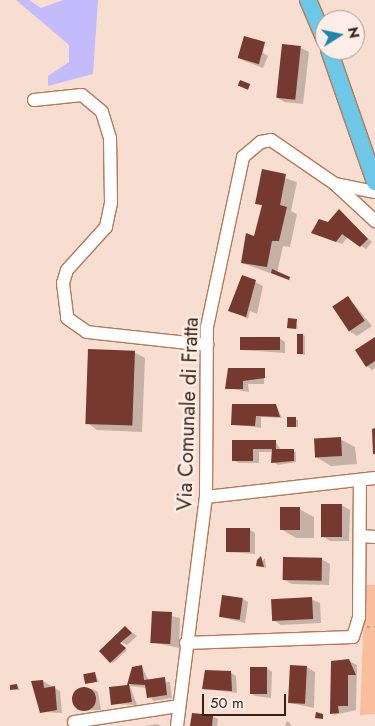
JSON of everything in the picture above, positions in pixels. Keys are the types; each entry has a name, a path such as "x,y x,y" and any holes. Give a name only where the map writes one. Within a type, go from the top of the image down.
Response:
{"main road":[{"path":"308,0 315,16"},
{"path":"332,60 375,182"}],"street":[{"path":"34,100 82,95 102,112 110,138 111,203 106,227 67,270 63,283 67,318 87,332 207,344"},
{"name":"Via Comunale di Fratta","path":"177,726 206,497 209,313 243,158 261,142 271,140 335,184 375,192"},
{"path":"335,184 375,222"},
{"path":"206,497 375,478"},
{"path":"186,643 353,637 359,617 360,480"},
{"path":"360,536 375,537"},
{"path":"74,722 179,706"}],"shaded area":[{"path":"16,0 29,0 41,8 63,0 98,0 93,74 48,86 48,76 69,62 69,45"},
{"path":"365,585 375,585 375,714 360,715"}],"building":[{"path":"244,36 265,42 259,64 238,58"},
{"path":"282,44 301,46 295,100 276,98"},
{"path":"240,80 250,84 248,90 238,86"},
{"path":"262,169 286,174 280,205 287,207 279,241 272,241 267,267 241,263 246,233 254,236 262,205 255,204"},
{"path":"339,209 368,239 360,247 342,234 336,242 311,233 319,219 328,222"},
{"path":"272,269 290,277 289,280 271,273"},
{"path":"242,275 256,280 246,317 228,311"},
{"path":"348,296 365,321 349,331 332,307"},
{"path":"288,318 297,319 296,329 287,328"},
{"path":"297,334 303,334 303,354 297,354"},
{"path":"240,337 280,337 280,350 240,350"},
{"path":"375,337 375,361 366,367 355,350"},
{"path":"88,349 135,351 132,426 85,424"},
{"path":"228,368 265,368 265,378 243,381 243,389 225,389"},
{"path":"232,404 276,404 280,417 256,416 255,426 231,425"},
{"path":"287,417 296,417 296,427 287,427"},
{"path":"375,428 375,454 373,454 372,429"},
{"path":"341,437 342,456 315,457 314,438"},
{"path":"232,440 276,440 276,449 294,449 294,461 271,463 272,449 253,449 253,461 232,461"},
{"path":"321,504 342,504 342,537 321,537"},
{"path":"280,507 300,507 300,530 280,530"},
{"path":"226,528 250,528 250,552 226,552"},
{"path":"261,556 264,567 256,566 257,560"},
{"path":"283,557 322,558 322,581 283,580"},
{"path":"222,595 243,598 240,620 219,617"},
{"path":"312,597 313,619 272,621 271,599"},
{"path":"152,611 172,612 170,644 150,643"},
{"path":"125,626 132,633 120,643 126,648 110,663 99,651"},
{"path":"349,659 356,675 348,675 348,706 338,706 339,713 330,714 331,661"},
{"path":"142,665 144,680 165,677 167,695 147,698 145,685 129,684 132,702 111,705 109,687 127,685 132,667"},
{"path":"290,665 307,666 305,704 288,703"},
{"path":"250,667 267,667 267,694 250,694"},
{"path":"205,670 231,671 232,691 202,689"},
{"path":"95,672 97,682 85,684 83,674"},
{"path":"43,680 44,688 55,686 57,710 40,713 31,681"},
{"path":"17,684 18,689 10,690 10,685"},
{"path":"84,687 92,691 96,699 92,707 84,711 76,707 72,699 76,691"},
{"path":"316,712 323,714 323,719 315,718"},
{"path":"192,713 213,715 212,726 190,726"}]}
